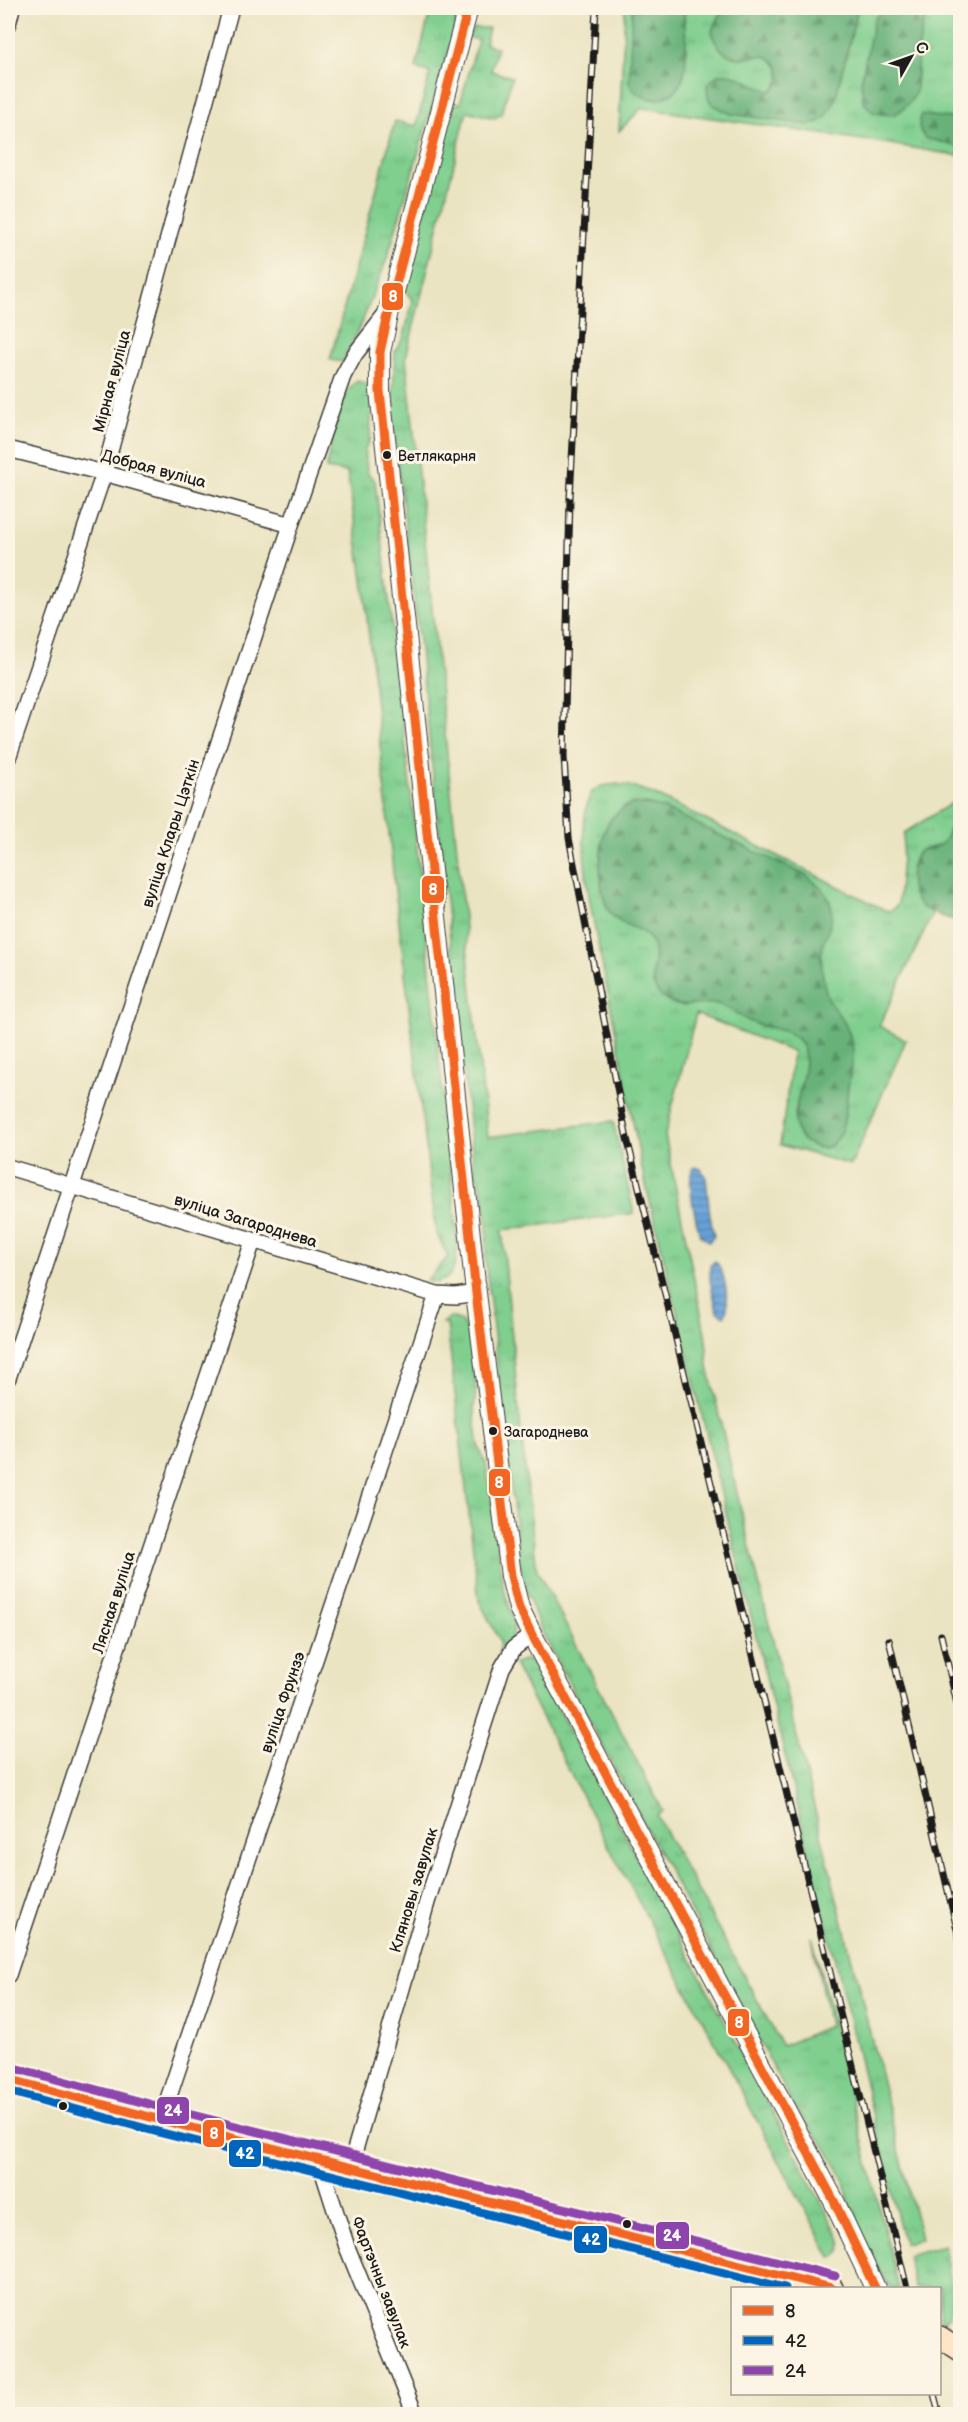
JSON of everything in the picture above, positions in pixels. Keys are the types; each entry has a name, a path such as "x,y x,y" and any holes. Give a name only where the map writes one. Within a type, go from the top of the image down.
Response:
{"main road":[{"path":"8,2079 160,2120 824,2287"},
{"path":"941,2338 960,2349"}],"street":[{"path":"8,24 12,8"},
{"name":"Мірная вуліца","path":"8,758 104,473 231,8"},
{"path":"468,8 380,352 384,436 476,1293 511,1576 519,1608 532,1635 834,2201 874,2287"},
{"name":"вуліца Клары Цэткін","path":"8,1378 291,525 343,375 355,354 389,311"},
{"name":"Добрая вуліца","path":"8,449 291,525"},
{"name":"вуліца Загароднева","path":"8,1167 437,1295 456,1296 476,1293"},
{"name":"Лясная вуліца","path":"8,1975 253,1241"},
{"name":"вуліца Фрунзэ","path":"160,2120 437,1295"},
{"name":"Кляновы завулак","path":"350,2167 428,1899 502,1668 514,1648 532,1635"},
{"name":"Фартэчны завулак","path":"319,2160 347,2247 415,2415"}],"green space":[{"path":"431,8 461,8 387,259 343,362 330,360 395,121 416,126 430,73 416,68"},
{"path":"625,8 960,8 960,156 642,108 619,131"},
{"path":"632,8 684,8 686,63 678,88 669,96 655,99 643,97 629,83"},
{"path":"724,8 858,8 835,101 826,117 810,125 731,114 713,105 708,98 707,86 721,74 738,77 771,91 779,82 780,76 774,61 769,58 761,56 738,58 727,54 718,46 712,30"},
{"path":"885,8 938,8 925,13 918,51 916,91 902,110 893,115 874,113 863,102 861,82 874,19"},
{"path":"474,28 489,28 485,44 497,48 491,71 512,77 501,115 494,118 467,111 406,357 488,1137 613,1121 634,1213 502,1230 521,1433 537,1570 663,1811 657,1816 782,2046 829,2026 812,1937 899,2287 890,2287 880,2273 855,2222 843,2178 823,2143 795,2108 540,1628 525,1587 520,1565 485,1257 486,1212 482,1190 474,1170 420,649 392,415 395,352 404,336 413,301 405,290 412,244 450,101 460,104 478,40 468,37"},
{"path":"922,115 960,119 960,147 925,138 919,127"},
{"path":"357,381 367,384 372,395 370,439 365,449 367,472 375,481 418,858 457,1234 454,1268 444,1280 436,1282 426,1281 448,1257 436,1232 394,881 363,579 347,472 326,469 340,409 351,387"},
{"path":"617,784 635,787 660,797 887,911 892,910 898,904 904,833 960,798 960,920 934,911 879,1026 906,1040 851,1165 780,1145 793,1052 696,1014 665,1135 706,1338 708,1367 744,1523 921,2239 904,2243 641,1165 588,893 585,863 586,811 592,791 602,786"},
{"path":"630,804 646,804 665,809 807,876 828,897 832,917 821,951 823,980 831,1004 849,1033 853,1057 843,1127 833,1144 816,1147 802,1140 796,1128 795,1115 804,1067 804,1053 794,1036 749,1021 717,1004 681,1005 669,1002 655,989 653,976 655,953 650,939 611,914 606,906 601,882 602,841 605,830 613,817"},
{"path":"960,807 960,922 934,913 920,905 913,893 910,879 918,852 942,843"},
{"path":"450,1317 460,1320 470,1335 476,1389 474,1409 479,1447 486,1464 503,1586 515,1625 511,1640 499,1654 500,1641 479,1601 447,1324 442,1323"},
{"path":"528,1660 536,1668 839,2236 842,2243 841,2249 835,2256 831,2257 596,1823 514,1664"},
{"path":"944,2245 952,2297 949,2317 941,2322 941,2287 915,2287 907,2255"}],"water":[{"path":"694,1167 701,1169 706,1178 714,1236 709,1241 700,1235 694,1210 691,1180"},
{"path":"715,1261 722,1272 726,1288 727,1305 724,1316 717,1311 710,1280 710,1266"}],"railway":[{"path":"596,8 570,498 564,757 569,838 626,1134 907,2287"},
{"path":"941,1635 960,1717"},
{"path":"889,1640 960,1942"},
{"path":"934,2395 939,2414"}],"transit line":[{"name":"8","path":"468,8 389,311 380,352 380,391 476,1293 511,1576 519,1608 532,1635 834,2201 875,2287"},
{"name":"24","path":"11,2067 164,2108 835,2276"},
{"name":"8","path":"8,2079 161,2120 828,2287"},
{"name":"42","path":"8,2091 158,2132 781,2287"}],"place":[{"name":"Ветлякарня","path":"387,455"},
{"name":"Загароднева","path":"493,1431"}]}
